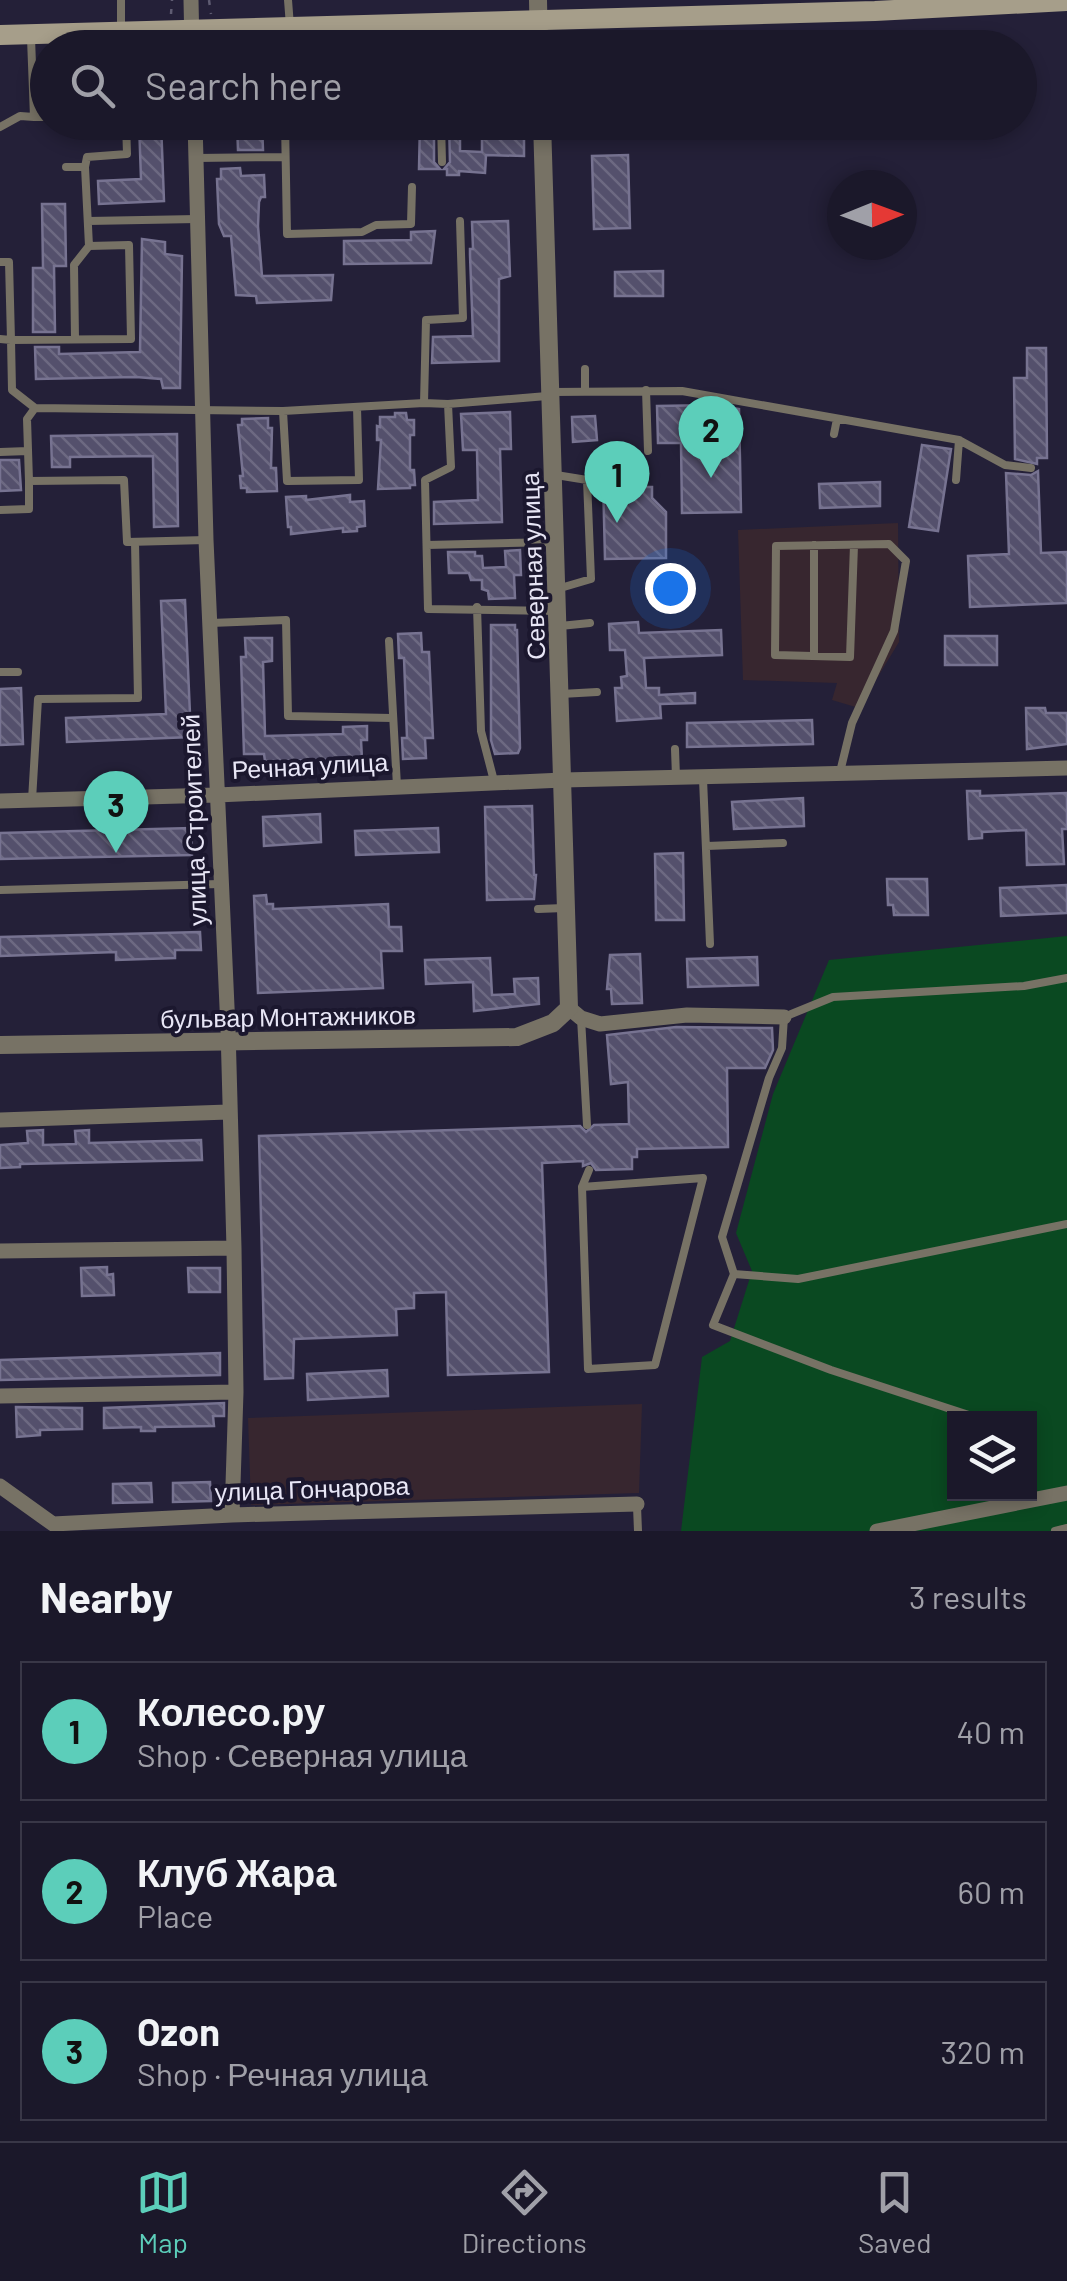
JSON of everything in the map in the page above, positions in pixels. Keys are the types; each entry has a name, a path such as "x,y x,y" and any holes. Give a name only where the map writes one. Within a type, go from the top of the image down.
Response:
{"main road":[{"path":"257,30 438,22 538,9 1067,1"},
{"path":"0,35 30,34"}],"street":[{"path":"190,0 192,30"},
{"name":"улица Строителей","path":"196,140 201,411 234,1248 236,1392 232,1515"},
{"name":"Северная улица","path":"543,140 566,908 575,1013"},
{"name":"Речная улица","path":"0,800 494,782 1067,768"},
{"path":"575,1013 600,1024 688,1016 784,1016"},
{"name":"бульвар Монтажников","path":"0,1045 517,1037 575,1013"},
{"path":"0,1120 228,1112"},
{"path":"0,1251 234,1248"},
{"path":"0,1396 236,1392"},
{"name":"улица Гончарова","path":"0,1486 51,1528 232,1515 637,1504"},
{"path":"877,1531 1067,1492"}],"lane":[{"path":"121,0 122,30"},
{"path":"288,0 290,26"},
{"path":"438,22 438,30"},
{"path":"391,23 391,30"},
{"path":"0,127 20,116 30,117"},
{"path":"75,339 74,265 89,246 87,157 127,154 127,140"},
{"path":"286,140 287,234 362,232 376,225 412,224 412,186"},
{"path":"441,140 442,162"},
{"path":"196,158 286,156"},
{"path":"66,167 85,167"},
{"path":"88,221 198,218"},
{"path":"424,403 426,320 463,318 460,221"},
{"path":"0,339 131,338 129,245 89,246"},
{"path":"0,262 9,262 12,390 35,408 283,411 448,404 585,391 682,391 959,440 1005,465 1031,468"},
{"path":"584,369 585,391"},
{"path":"646,390 648,451"},
{"path":"448,404 451,468 426,480 428,609 477,608 590,623"},
{"path":"0,510 29,510 27,419 35,408"},
{"path":"283,411 288,481 359,480 357,408"},
{"path":"834,434 837,418"},
{"path":"956,480 959,440"},
{"path":"0,452 28,451"},
{"path":"554,475 587,480 591,579 558,589"},
{"path":"29,481 124,480 127,542 206,540"},
{"path":"32,800 38,699 138,698 135,542"},
{"path":"427,546 555,542"},
{"path":"840,773 852,723 894,631 906,561 888,544 854,544 776,546 775,655 850,656 854,544"},
{"path":"814,545 814,656"},
{"path":"477,608 481,731 494,782"},
{"path":"210,623 286,620 288,716 392,718"},
{"path":"389,641 397,786"},
{"path":"0,672 18,672"},
{"path":"560,694 596,692"},
{"path":"675,749 676,777"},
{"path":"703,776 710,944"},
{"path":"707,846 782,843"},
{"path":"0,890 220,884"},
{"path":"538,909 566,908"},
{"path":"956,1411 713,1326 734,1274 722,1237 782,1048 784,1016 833,997 1024,986 1067,978"},
{"path":"575,1013 587,1126"},
{"path":"582,1187 703,1178 655,1365 588,1369 582,1187 589,1170"},
{"path":"734,1274 798,1279 1067,1224"},
{"path":"637,1504 638,1531"},
{"path":"1055,1531 1067,1528"}],"path":[{"path":"209,0 209,11"}],"shaded area":[{"path":"898,523 899,642 859,708 832,700 837,683 743,680 738,530"},
{"path":"642,1404 639,1493 251,1505 248,1418"}],"green space":[{"path":"1067,936 1067,1531 681,1531 702,1357 730,1341 752,1271 736,1233 773,1094 829,960"}],"building":[{"path":"140,140 162,140 164,201 99,204 98,181 141,179"},
{"path":"238,140 263,140 263,150 238,150"},
{"path":"420,140 434,140 434,162 440,169 419,169"},
{"path":"449,140 460,140 460,151 482,152 482,140 524,140 524,156 486,155 485,173 459,171 459,175 447,175 444,169 450,162"},
{"path":"628,155 630,228 594,229 592,156"},
{"path":"240,168 241,176 264,175 265,197 259,202 258,226 262,276 333,275 331,300 257,303 256,296 236,295 231,236 224,236 219,224 217,179 221,179 221,169"},
{"path":"42,204 65,204 66,266 54,266 55,332 33,332 33,268 43,268"},
{"path":"508,221 510,276 499,279 499,361 432,363 433,337 473,336 472,222"},
{"path":"435,231 431,263 344,264 344,241 411,240 411,232"},
{"path":"142,239 165,242 165,254 182,256 180,388 163,388 161,379 136,377 36,379 35,347 59,347 59,354 140,352"},
{"path":"663,271 663,296 615,296 615,272"},
{"path":"1027,348 1046,348 1047,458 1037,458 1037,464 1015,459 1014,378 1027,378"},
{"path":"716,405 739,409 741,512 682,513 681,443 658,443 657,406"},
{"path":"510,412 511,449 500,449 502,522 434,524 434,502 478,500 477,450 463,450 461,414"},
{"path":"395,413 406,413 407,420 414,420 410,470 414,470 415,485 378,489 381,440 377,440 377,426 380,427 380,417 395,417"},
{"path":"595,416 597,440 573,442 572,417"},
{"path":"268,418 268,428 272,428 271,468 276,468 277,491 247,492 247,488 241,488 238,425 242,425 242,419"},
{"path":"177,434 178,526 154,527 153,456 70,457 70,467 52,467 51,436"},
{"path":"922,445 951,449 938,531 909,527"},
{"path":"0,460 19,460 21,490 0,491"},
{"path":"1038,471 1041,553 1067,552 1067,603 970,607 968,556 1009,554 1006,473 1031,475"},
{"path":"603,478 635,478 636,487 652,487 652,498 666,512 666,558 605,559"},
{"path":"880,482 880,506 820,508 819,484"},
{"path":"350,495 350,502 364,501 365,526 357,527 357,531 343,532 343,528 291,534 286,497 306,496 306,500"},
{"path":"520,550 521,575 514,575 515,598 489,599 488,591 482,589 482,580 471,580 469,573 449,573 448,552 475,552 475,556 482,556 483,568 506,567 505,551"},
{"path":"185,600 191,737 67,742 66,718 166,714 161,601"},
{"path":"638,622 639,633 721,630 722,655 644,658 646,688 659,688 659,695 695,693 695,703 660,704 661,718 617,721 615,688 622,688 621,677 627,676 625,650 610,650 609,624"},
{"path":"491,625 515,625 517,630 518,753 495,754 491,740"},
{"path":"421,633 422,652 429,652 433,738 425,738 426,758 403,759 402,738 407,738 404,658 399,658 398,634"},
{"path":"945,636 997,636 997,665 945,665"},
{"path":"245,638 272,638 272,661 263,662 265,736 343,734 343,727 367,726 367,740 361,740 362,759 265,761 264,754 244,754 241,657 246,657"},
{"path":"21,688 23,744 0,745 0,689"},
{"path":"1026,708 1067,713 1067,744 1027,749"},
{"path":"812,720 813,744 687,747 687,723"},
{"path":"967,791 980,791 980,796 1067,793 1067,829 1062,829 1064,864 1027,865 1026,830 982,832 982,838 969,839"},
{"path":"803,798 804,826 734,829 732,802"},
{"path":"532,806 534,899 487,900 485,807"},
{"path":"320,814 321,842 264,846 263,817"},
{"path":"191,828 192,855 0,859 0,833"},
{"path":"438,828 439,852 356,855 355,831"},
{"path":"683,853 684,920 656,920 655,854"},
{"path":"887,879 927,879 928,915 894,915 893,905 888,905"},
{"path":"1067,885 1067,913 1001,916 1000,888"},
{"path":"266,895 267,904 273,904 273,909 388,904 389,927 401,927 402,951 381,951 383,988 258,993 254,896"},
{"path":"200,932 201,950 175,950 175,958 116,960 116,952 0,956 0,937"},
{"path":"640,954 642,1003 612,1004 611,989 607,989 610,955"},
{"path":"757,957 758,985 688,987 687,959"},
{"path":"490,958 492,995 515,994 514,979 538,978 539,1004 474,1011 473,982 426,984 425,960"},
{"path":"676,1027 772,1028 773,1050 765,1068 727,1068 728,1147 637,1149 632,1169 596,1170 591,1163 583,1166 583,1161 542,1163 549,1372 448,1375 446,1292 414,1293 414,1308 396,1309 397,1335 294,1339 293,1378 265,1379 259,1136 580,1126 586,1132 594,1125 629,1124 628,1082 611,1084 607,1035"},
{"path":"43,1130 43,1145 76,1144 75,1131 89,1130 89,1143 201,1140 202,1160 20,1164 0,1168 0,1145 28,1143 27,1131"},
{"path":"107,1267 107,1275 113,1274 114,1295 82,1296 81,1268"},
{"path":"188,1268 220,1268 220,1292 189,1292"},
{"path":"220,1353 220,1375 0,1380 0,1360"},
{"path":"387,1370 388,1396 308,1400 307,1374"},
{"path":"224,1403 224,1416 213,1416 214,1426 155,1427 155,1431 141,1431 141,1427 104,1428 104,1408"},
{"path":"16,1407 82,1408 82,1429 40,1430 40,1435 17,1437"},
{"path":"210,1482 211,1501 173,1502 173,1483"},
{"path":"151,1483 152,1502 113,1503 113,1484"}],"place":[{"name":"Клуб Жара","path":"711,478"},
{"name":"Колесо.ру","path":"617,523"},
{"name":"Ozon","path":"116,853"}]}
